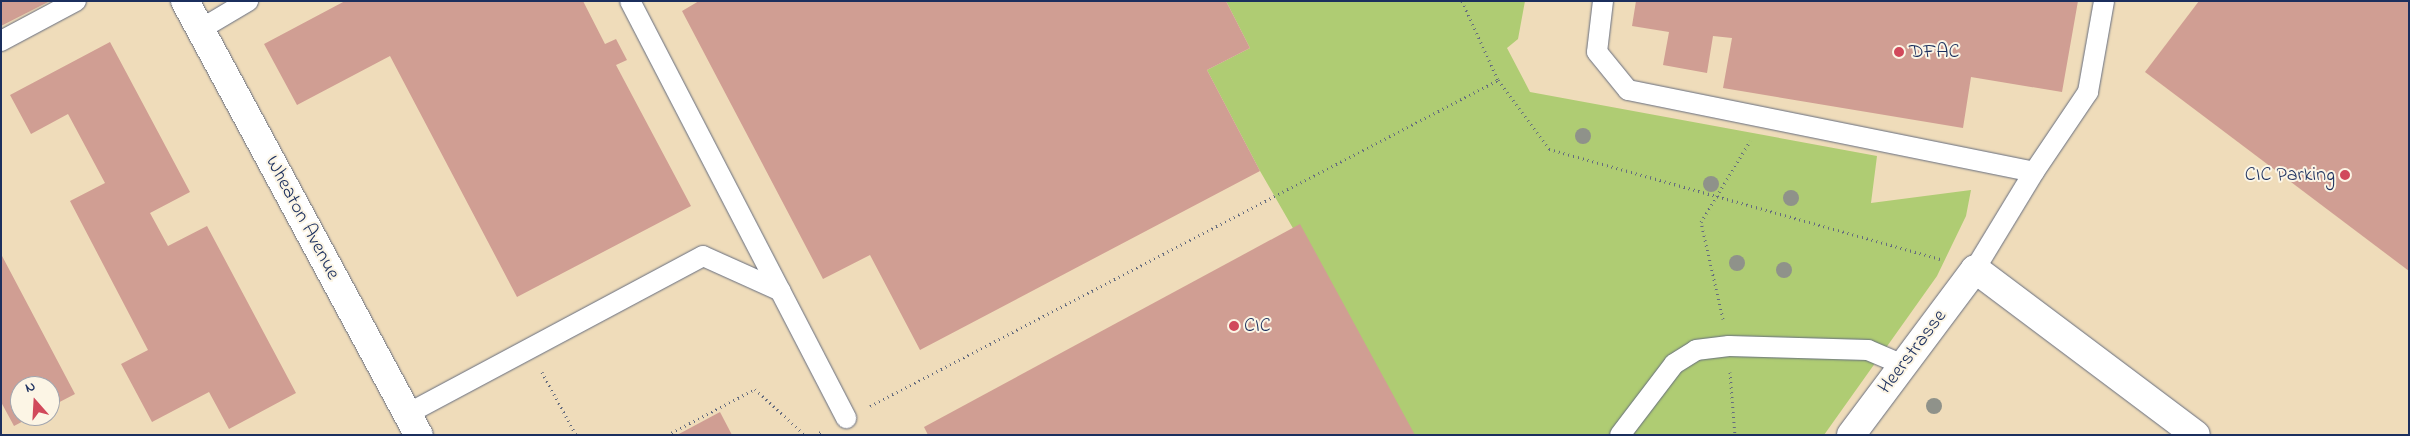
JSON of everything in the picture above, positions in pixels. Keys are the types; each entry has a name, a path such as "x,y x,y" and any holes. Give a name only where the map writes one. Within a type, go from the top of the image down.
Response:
{"street":[{"name":"Wheaton Avenue","path":"185,1 414,424"},
{"name":"Heerstrasse","path":"1851,435 1975,269"},
{"path":"1975,269 2196,435"}],"lane":[{"path":"1,41 76,1"},
{"path":"200,29 248,1"},
{"path":"630,1 846,418"},
{"path":"1603,1 1597,52 1628,90 2034,172"},
{"path":"1975,269 2034,172 2088,92 2104,1"},
{"path":"414,424 528,347 703,256 780,291"},
{"path":"1620,435 1674,364 1696,350 1728,346 1868,350 1904,365"}],"path":[{"path":"1462,1 1498,80 1549,149 1975,269"},
{"path":"846,418 1498,80"},
{"path":"1735,435 1728,346 1700,222 1752,138"},
{"path":"528,347 576,435"},
{"path":"667,435 755,389 805,435"}],"green space":[{"path":"1226,1 1525,1 1518,39 1507,48 1530,92 1877,156 1871,203 1971,190 1966,216 1937,276 1824,435 1412,435 1260,171 1207,70 1250,48"}],"building":[{"path":"1,1 50,1 1,26"},
{"path":"345,1 583,1 605,44 616,39 627,60 616,65 691,206 517,297 390,56 297,105 264,44"},
{"path":"699,1 1226,1 1250,48 1207,70 1260,171 920,350 870,255 823,279 682,11"},
{"name":"DFAC","path":"1636,1 2078,1 2062,92 1971,77 1963,128 1723,88 1732,38 1713,36 1707,73 1663,65 1669,32 1632,26"},
{"name":"CIC Parking","path":"2199,1 2409,1 2409,271 2145,72"},
{"path":"110,42 190,192 150,213 168,246 207,226 296,393 229,429 209,392 152,422 121,364 148,350 70,201 105,183 68,114 31,134 10,95"},
{"name":"CIC","path":"1300,224 1415,435 928,435 924,427"},
{"path":"1,254 75,394 60,402 60,376 10,376 10,419 1,402"},
{"path":"720,412 732,435 677,435"}],"place":[{"name":"DFAC","path":"1899,52"},
{"name":"CIC Parking","path":"2345,175"},
{"name":"CIC","path":"1234,326"}]}
